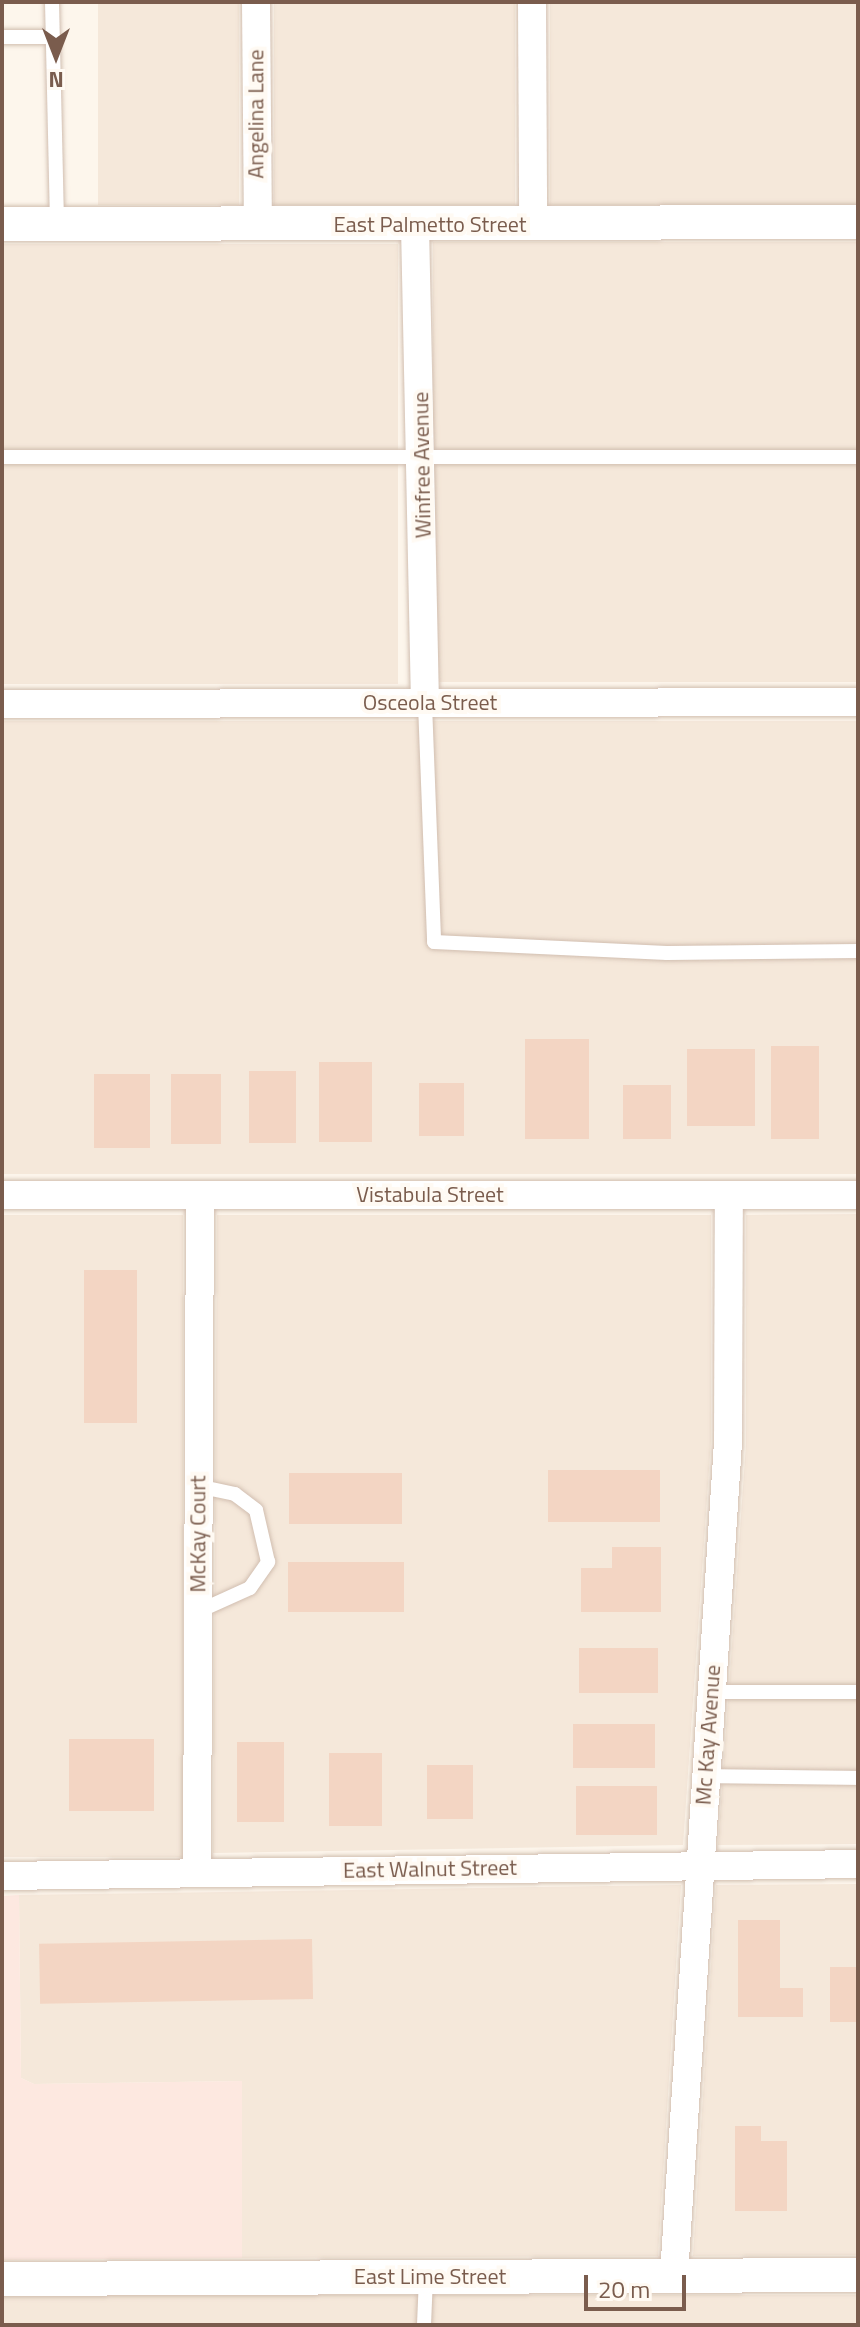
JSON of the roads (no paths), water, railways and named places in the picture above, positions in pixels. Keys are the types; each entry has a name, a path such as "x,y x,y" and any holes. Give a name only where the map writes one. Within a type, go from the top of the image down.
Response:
{"street":[{"name":"Angelina Lane","path":"256,2 258,225"},
{"path":"532,2 533,225"},
{"name":"East Palmetto Street","path":"2,224 415,226 858,222"},
{"name":"Winfree Avenue","path":"415,226 423,457 425,704"},
{"name":"Osceola Street","path":"2,704 858,702"},
{"name":"Vistabula Street","path":"2,1195 858,1195"},
{"name":"McKay Court","path":"197,1873 200,1195"},
{"name":"Mc Kay Avenue","path":"674,2275 728,1442 729,1195"},
{"name":"East Walnut Street","path":"2,1876 858,1864"},
{"name":"East Lime Street","path":"2,2279 858,2275"}],"lane":[{"path":"52,2 57,225"},
{"path":"2,37 53,37"},
{"path":"2,457 858,457"},
{"path":"425,704 434,942 667,953 858,951"},
{"path":"197,1612 235,1599 268,1562 256,1510 235,1494 198,1486"},
{"path":"711,1692 858,1692"},
{"path":"705,1776 858,1778"},
{"path":"424,2325 426,2277"}]}
